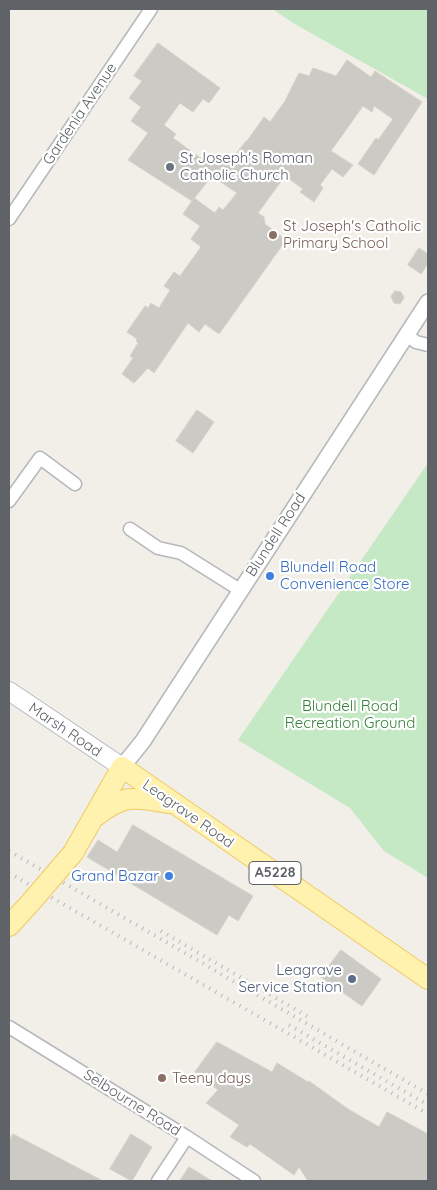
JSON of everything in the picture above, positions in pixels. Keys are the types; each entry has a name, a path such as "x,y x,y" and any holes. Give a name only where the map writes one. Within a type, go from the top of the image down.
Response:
{"main road":[{"name":"Marsh Road","path":"9,691 122,767"},
{"name":"Leagrave Road","path":"122,767 428,979"},
{"path":"9,926 73,853 122,767"},
{"path":"95,817 114,803 127,798 173,804"}],"street":[{"name":"Gardenia Avenue","path":"9,219 151,9"},
{"name":"Blundell Road","path":"122,767 143,741 428,302"},
{"path":"407,335 416,342 428,346"},
{"path":"9,501 40,458 75,484"},
{"path":"130,529 158,548 181,553 240,590"},
{"name":"Selbourne Road","path":"9,1027 187,1136 243,1178 254,1181"},
{"path":"158,1181 187,1136"}],"green space":[{"path":"275,9 428,9 428,99 293,23"},
{"name":"Blundell Road Recreation Ground","path":"428,463 428,878 384,851 350,808 238,740"}],"building":[{"path":"158,43 220,88 209,103 203,99 193,112 180,103 164,125 176,134 173,138 210,165 215,157 228,164 264,117 270,122 285,101 299,73 309,76 313,68 336,76 347,60 371,77 375,71 422,102 374,175 358,164 376,138 378,140 393,119 374,106 372,112 363,106 331,151 353,165 343,177 332,169 320,185 323,188 314,202 300,192 303,189 285,176 258,213 264,217 265,224 286,240 219,334 205,324 199,332 188,323 154,373 148,368 134,383 122,374 133,358 130,356 138,343 137,339 127,332 145,306 148,308 151,303 159,308 170,290 164,286 174,272 180,276 201,247 191,239 200,226 183,214 192,201 128,160 148,133 131,121 141,107 129,98 142,81 134,76","holes":["212,176 237,193 223,210 219,207 215,213 194,198"]},
{"path":"419,248 428,254 428,263 421,274 408,265"},
{"path":"395,291 401,292 404,298 400,304 394,303 391,297"},
{"path":"197,410 214,422 193,453 176,441"},
{"name":"Grand Bazar","path":"133,825 253,896 238,921 229,915 217,935 87,857 98,840 117,852"},
{"path":"341,950 381,979 362,1006 321,977"},
{"path":"217,1042 272,1072 277,1063 309,1081 348,1109 379,1127 387,1112 428,1134 428,1181 308,1181 299,1167 294,1175 250,1144 247,1147 230,1137 239,1125 206,1103 218,1090 195,1072"},
{"path":"13,1134 103,1181 9,1181 9,1142"},
{"path":"131,1134 152,1147 132,1181 110,1169"},
{"path":"189,1167 212,1181 180,1181"}],"railway":[{"path":"9,851 428,1094"},
{"path":"9,873 428,1114"},
{"path":"161,931 312,1019"},
{"path":"289,1025 428,1105"}],"place":[{"name":"St Joseph's Roman Catholic Church","path":"170,167"},
{"name":"St Joseph's Catholic Primary School","path":"273,235"},
{"name":"Blundell Road Convenience Store","path":"270,576"},
{"name":"Grand Bazar","path":"169,876"},
{"name":"Leagrave Service Station","path":"352,979"},
{"name":"Teeny days","path":"162,1078"}]}
